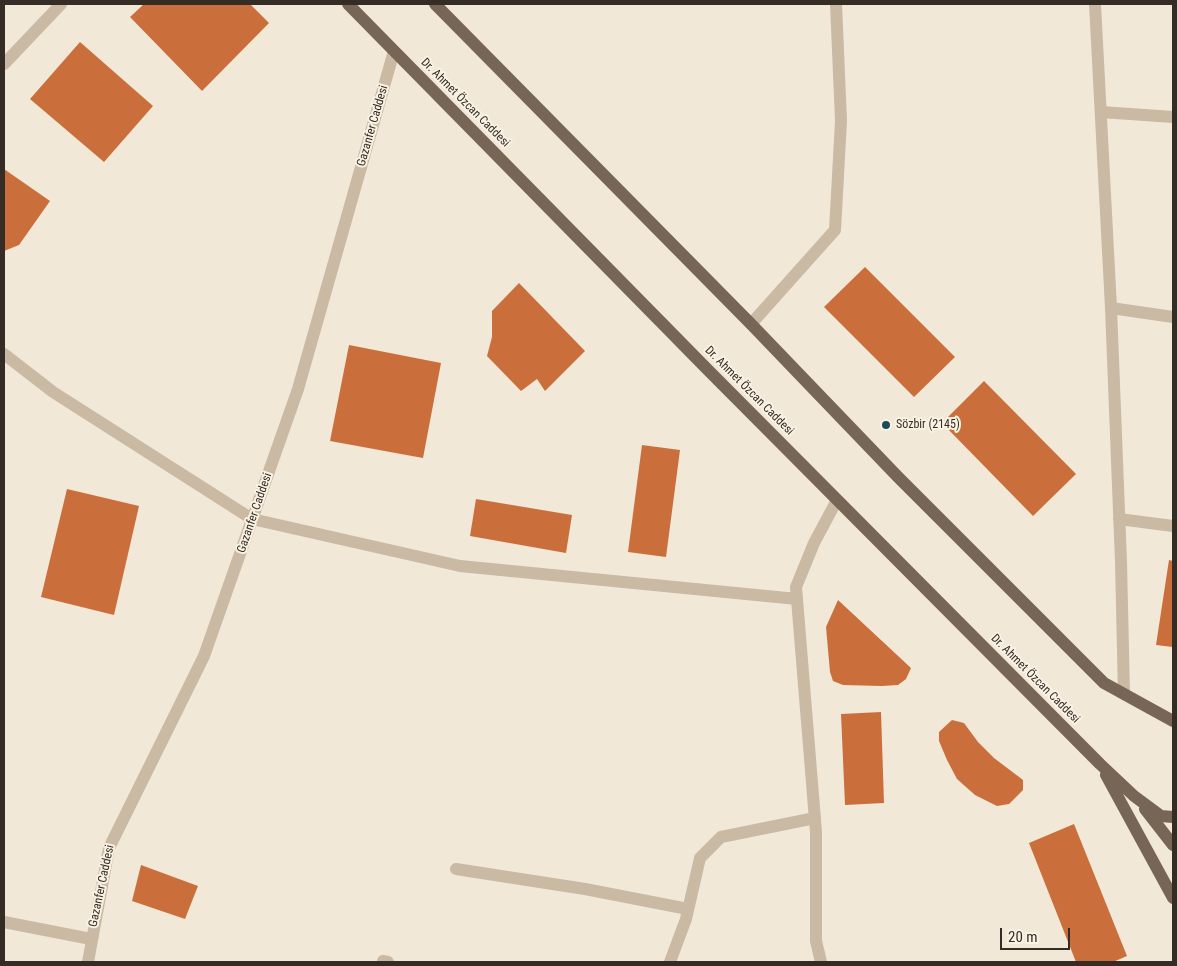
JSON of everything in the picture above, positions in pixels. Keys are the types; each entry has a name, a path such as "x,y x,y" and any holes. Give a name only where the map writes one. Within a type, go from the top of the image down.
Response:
{"main road":[{"name":"Dr. Ahmet Özcan Caddesi","path":"348,4 837,500 1134,796"},
{"path":"435,4 751,324 904,484 1104,683 1173,721"},
{"path":"1100,764 1173,898"},
{"path":"1134,796 1161,816 1173,818"},
{"path":"1134,796 1173,845"}],"street":[{"path":"4,64 61,4"},
{"path":"751,324 835,230 841,121 836,4"},
{"path":"1095,4 1111,308 1124,694"},
{"name":"Gazanfer Caddesi","path":"88,962 108,848 204,656 298,389 394,51"},
{"path":"1101,112 1173,117"},
{"path":"1111,308 1173,317"},
{"path":"4,354 53,392 252,520 460,566 797,599"},
{"path":"821,962 816,942 816,832 796,588 814,542 837,500"},
{"path":"1119,519 1173,526"},
{"path":"670,962 686,919 700,858 721,837 815,818"},
{"path":"456,869 585,889 688,909"},
{"path":"4,922 91,940"}],"building":[{"path":"144,4 250,4 269,23 202,91 130,17"},
{"path":"80,42 153,106 104,162 30,99"},
{"path":"4,169 50,201 19,245 4,251"},
{"path":"865,267 955,357 914,397 824,307"},
{"path":"519,283 585,351 545,391 537,379 521,391 487,356 492,337 492,311"},
{"path":"349,345 441,363 423,458 330,441"},
{"path":"984,381 1076,474 1033,516 942,423"},
{"path":"642,445 680,450 666,557 628,552"},
{"path":"67,489 139,506 114,615 41,597"},
{"path":"476,499 572,515 566,553 470,536"},
{"path":"1169,560 1173,561 1173,647 1156,645"},
{"path":"838,600 911,668 906,679 898,685 882,686 843,685 833,681 830,672 826,627"},
{"path":"881,712 884,803 845,805 841,714"},
{"path":"952,720 964,723 978,742 994,758 1023,780 1023,790 1009,804 997,806 975,795 957,779 939,741 939,732"},
{"path":"1074,824 1127,956 1113,962 1076,962 1029,843"},
{"path":"141,865 198,886 185,919 132,901"}],"place":[{"name":"Sözbir (2145)","path":"886,425"}]}
